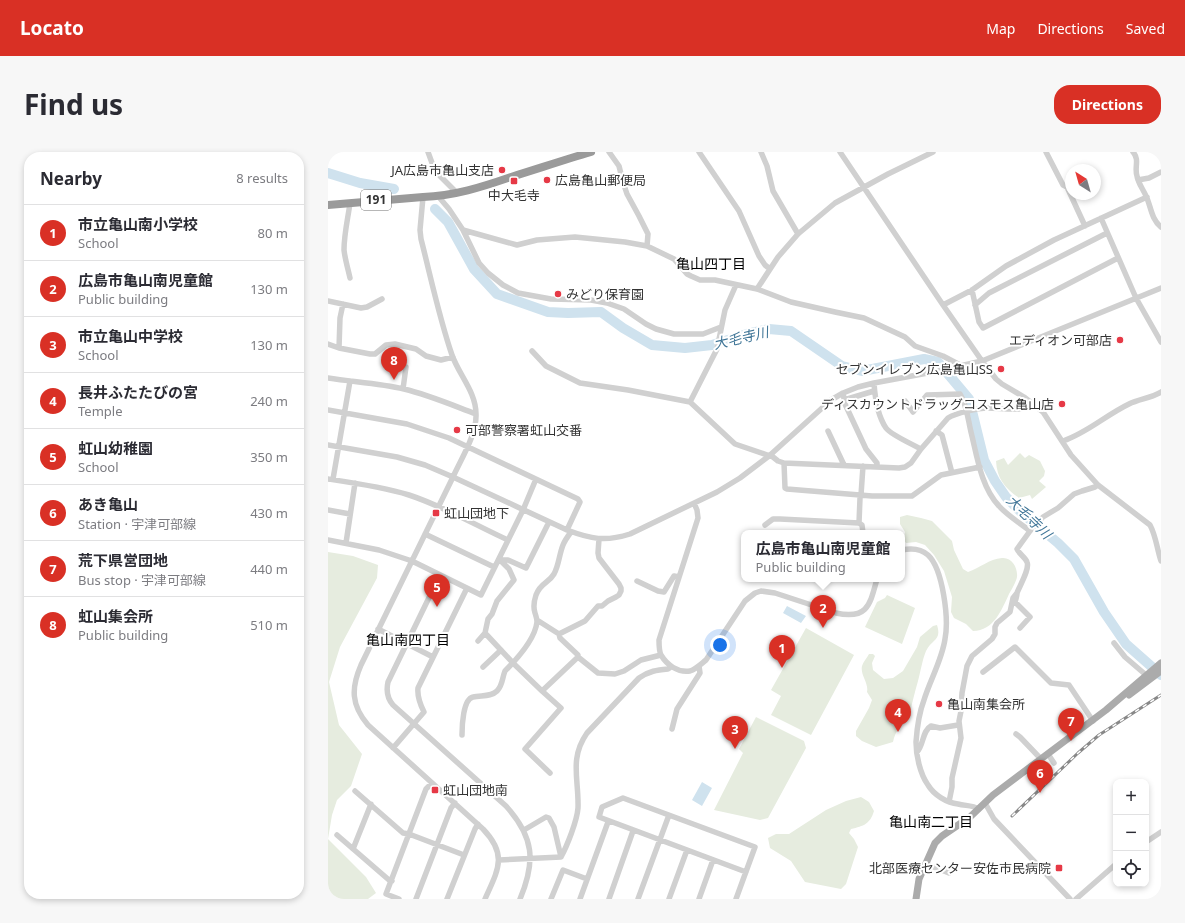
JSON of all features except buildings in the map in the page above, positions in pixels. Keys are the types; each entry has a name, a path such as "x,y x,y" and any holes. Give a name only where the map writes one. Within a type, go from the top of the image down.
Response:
{"highway":[{"name":"191","path":"328,204 438,196 457,193 591,152"}],"main road":[{"path":"916,899 919,879 935,843 942,836 970,817 992,795 1106,710 1120,702 1160,666"}],"street":[{"path":"428,152 435,171 457,193"},
{"path":"609,152 619,166 627,194 648,234 647,246"},
{"path":"699,152 739,211 759,256 765,265 770,269"},
{"path":"761,152 767,166 773,191 798,234"},
{"path":"840,152 982,361 996,379 1043,412 1071,455 1098,485 1150,525 1154,532 1157,550 1161,561"},
{"path":"757,289 778,257 798,234 835,203 888,174 934,152"},
{"path":"1046,152 1063,185 1067,187 1085,226"},
{"path":"1133,152 1136,157 1136,172 1138,180 1147,197 1157,224 1161,227"},
{"path":"1138,180 1149,178 1161,172"},
{"path":"423,196 420,230 421,239 446,338 453,357 474,401 476,414 475,425 453,477 356,676 354,697 359,712 368,725 478,824 494,842 499,860 498,872 485,899"},
{"path":"438,196 463,230 479,263 488,273 503,285 518,293 551,299 592,300 607,303 624,309 656,329 674,334 703,334 721,329"},
{"path":"943,304 972,290 1006,266 1054,240 1147,197"},
{"path":"350,203 345,233 344,251 350,278"},
{"path":"1101,218 1136,298 1161,342"},
{"path":"463,230 517,245 537,240 576,237 625,242 647,246 674,259 687,274 700,280 715,280 757,289 791,302 864,318 905,337 915,346 944,356 960,366"},
{"path":"975,305 989,293 1107,233"},
{"path":"972,290 979,322 983,328 1118,258"},
{"path":"690,402 717,349 725,310 736,285"},
{"path":"328,445 397,457 425,465 569,531 589,538 608,539 630,534 717,492 769,456 831,400 844,393 858,387 874,383 982,361 1161,288"},
{"path":"328,301 361,308 367,307 382,299"},
{"path":"339,348 340,318 343,304"},
{"path":"328,344 339,348 375,354 386,345 395,344 416,349 426,356 441,360 453,357"},
{"path":"532,351 546,366 580,383 628,390 690,402 735,444 773,457 784,463 898,468 911,463 920,449 953,414 983,408 1030,408 1035,405"},
{"path":"403,389 406,367"},
{"path":"328,378 382,384 403,389 429,396 476,414"},
{"path":"350,381 338,447 330,479 397,492 438,506 508,540"},
{"path":"874,383 876,403 887,429 920,449"},
{"path":"844,400 874,391"},
{"path":"1062,441 1094,426 1129,404 1161,392"},
{"path":"844,393 845,404 866,449 877,463 877,467"},
{"path":"905,401 913,412 927,395 960,394 968,411 980,467 990,493 999,506 1012,518 1031,530"},
{"path":"328,410 407,424 449,438 536,479 580,502 567,539 563,544 558,566 551,578 541,585 536,596 534,603 534,612 537,620 536,627 527,646 505,671 502,684 497,692 484,697 470,698 466,702 462,734"},
{"path":"828,431 844,465"},
{"path":"936,431 942,435 952,473"},
{"path":"784,463 785,488 787,489 872,496 912,496 941,475 980,467"},
{"path":"863,466 859,523 862,525 863,530"},
{"path":"328,540 379,550 412,561 481,595 494,567 500,559 536,479"},
{"path":"346,543 355,483"},
{"path":"1020,628 1030,617 1015,602 1028,564 1017,549 1043,517 1058,508 1074,494 1095,488 1098,485"},
{"path":"694,503 698,518 659,640 661,655 671,667 676,670 691,671 706,660 745,601 755,593 761,591 775,593 836,613 853,615 860,613 868,606 877,582"},
{"path":"328,510 350,514"},
{"path":"765,525 773,519 859,523"},
{"path":"500,559 508,560 526,568 549,522"},
{"path":"425,534 494,567"},
{"path":"559,634 585,621 598,606 602,606 608,601 616,598 621,591 619,584 599,558 599,539"},
{"path":"905,550 915,549 927,555 932,560 945,597 946,639 921,710 916,740 920,765 927,785 933,792 949,802 974,806 979,809"},
{"path":"478,641 485,633 488,619 492,614 497,601 514,580 509,569 500,559"},
{"path":"440,575 386,689 389,701 506,806 516,817 524,830 530,850 530,869 527,883 520,899"},
{"path":"637,581 658,591 664,592 674,576 679,576"},
{"path":"393,748 424,712 420,704 418,688 467,588"},
{"path":"949,802 960,738 958,725 961,711 963,685 969,660 992,639 997,623 1010,612 1013,598 1018,592"},
{"path":"537,620 559,634 560,638 578,655 578,657 598,673 615,674 624,671 641,660 661,655"},
{"path":"378,629 433,657"},
{"path":"485,633 513,663 561,708 525,749 550,773"},
{"path":"1114,643 1125,657 1149,675"},
{"path":"983,672 1015,647 1051,683 1069,686 1092,721"},
{"path":"483,667 501,650"},
{"path":"542,691 578,657"},
{"path":"672,729 677,709 700,673 699,666"},
{"path":"561,857 565,850 578,808 576,762 577,752 581,742 587,733 639,678 654,670 668,669 671,667"},
{"path":"917,752 921,748 925,731 931,726 940,728 958,725"},
{"path":"1016,734 1041,759"},
{"path":"1048,754 1054,763"},
{"path":"399,899 386,894 426,789 432,783"},
{"path":"355,790 403,832 464,855"},
{"path":"736,899 746,872 755,847 623,798 602,807 598,817 608,822 746,872"},
{"path":"416,899 451,808 455,803"},
{"path":"985,803 997,822 1070,899"},
{"path":"352,849 371,804"},
{"path":"638,899 669,815"},
{"path":"524,830 546,817 549,818 554,828 561,857"},
{"path":"580,899 608,822"},
{"path":"447,899 478,824"},
{"path":"609,899 633,830"},
{"path":"1149,840 1161,832"},
{"path":"337,835 392,881"},
{"path":"669,899 687,850"},
{"path":"499,860 561,857"},
{"path":"698,899 712,860"},
{"path":"926,864 949,873"},
{"path":"1076,899 1113,867"},
{"path":"551,899 563,870 587,879"}],"shaded area":[{"path":"1020,453 1025,458 1029,455 1040,461 1045,471 1044,476 1039,481 1046,487 1032,499 1030,495 1019,498 1006,487 998,473 996,461 1004,458 1008,465"},
{"path":"907,515 932,521 952,541 954,550 963,569 968,572 989,562 1002,558 1009,559 1014,564 1017,574 1015,583 1000,612 992,623 980,630 973,631 966,624 954,618 951,612 952,597 944,571 934,555 925,545 916,542 906,543 905,530 900,524 900,517"},
{"path":"328,552 353,556 378,565 377,578 340,647 329,682 339,725 362,754 351,786 337,800 332,815 328,839"},
{"path":"887,595 915,608 902,644 865,627 877,602 885,598"},
{"path":"937,625 938,634 936,640 928,647 926,651 910,714 900,726 893,742 876,747 862,741 856,736 856,731 872,700 867,692 867,685 862,673 862,666 869,654 873,654 875,656 872,663 873,670 884,679 893,678 903,671 917,647 920,637 933,626"},
{"path":"806,628 854,655 811,735 771,715 781,696 771,690"},
{"path":"756,717 804,741 806,748 768,818 760,820 714,810 743,753 739,749"},
{"path":"861,797 869,802 874,811 871,819 866,824 851,829 849,833 858,847 846,884 841,889 805,882 791,861 770,848 768,838 776,834 789,834 826,810 846,801"},
{"path":"328,839 366,877 376,893 368,899 328,899"}],"water":[{"path":"787,606 806,616 801,623 783,613"},
{"path":"702,782 712,788 702,806 692,800"}],"waterway":[{"name":"大毛寺川","path":"328,173 360,183 394,189"},
{"name":"大毛寺川","path":"435,209 448,222 474,269 497,294 548,312 601,312 623,328 652,345 685,348 712,345 769,329 791,331 842,366 862,371 924,359 938,362 969,399 984,460 995,481 1006,497 1074,559 1104,612 1126,644 1161,675"}],"railway":[{"path":"1012,816 1099,735 1161,695"}],"place":[{"name":"JA広島市亀山支店","path":"502,170"},
{"name":"広島亀山郵便局","path":"547,180"},
{"name":"中大毛寺","path":"514,181"},
{"name":"みどり保育園","path":"558,294"},
{"name":"エディオン可部店","path":"1120,340"},
{"name":"セブンイレブン広島亀山SS","path":"1001,369"},
{"name":"虹山集会所","path":"394,380"},
{"name":"ディスカウントドラッグコスモス亀山店","path":"1062,404"},
{"name":"可部警察署虹山交番","path":"457,430"},
{"name":"虹山団地下","path":"436,513"},
{"name":"虹山幼稚園","path":"437,607"},
{"name":"広島市亀山南児童館","path":"823,628"},
{"name":"市立亀山南小学校","path":"782,668"},
{"name":"亀山南集会所","path":"939,704"},
{"name":"長井ふたたびの宮","path":"898,732"},
{"name":"荒下県営団地","path":"1071,741"},
{"name":"市立亀山中学校","path":"735,749"},
{"name":"虹山団地南","path":"435,790"},
{"name":"あき亀山","path":"1040,793"},
{"name":"北部医療センター安佐市民病院","path":"1059,868"}],"district":[{"name":"亀山四丁目","path":"711,264"},
{"name":"亀山南四丁目","path":"408,640"},
{"name":"亀山南二丁目","path":"931,822"}]}
